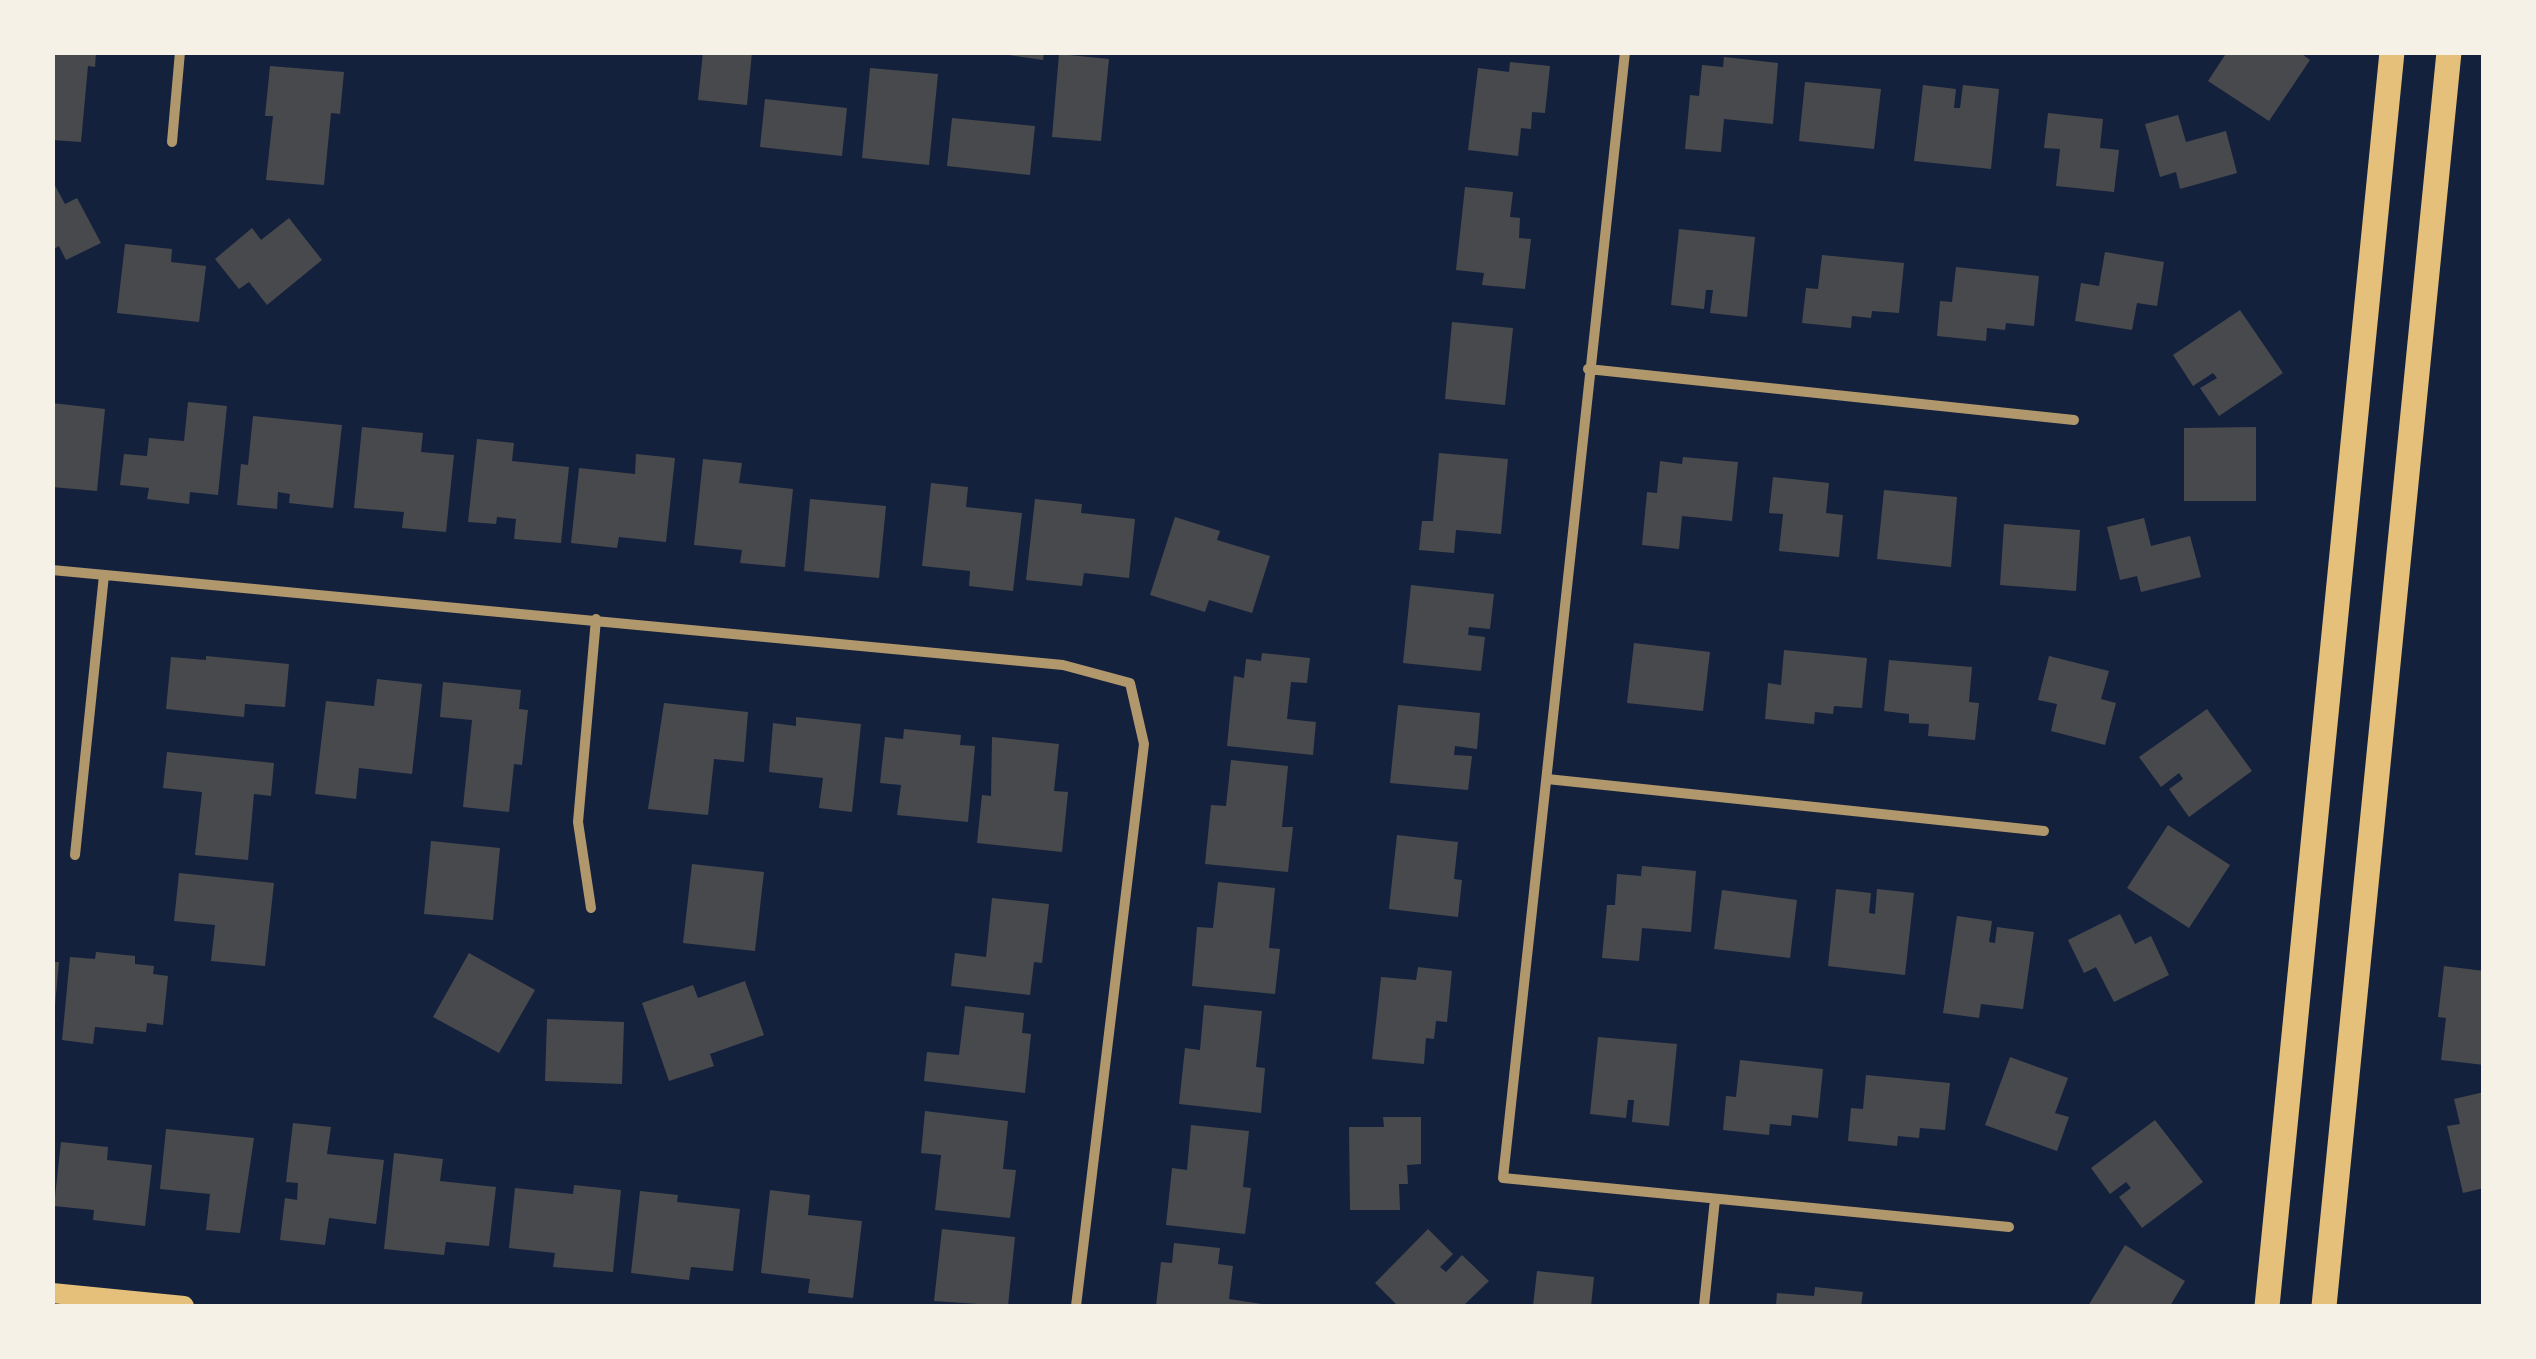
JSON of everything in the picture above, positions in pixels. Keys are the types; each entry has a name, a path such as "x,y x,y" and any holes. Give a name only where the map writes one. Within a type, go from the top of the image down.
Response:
{"main road":[{"path":"2267,1306 2392,52"},
{"path":"2324,1306 2449,52"},
{"path":"52,1293 184,1306"}],"street":[{"path":"172,142 180,52"},
{"path":"1626,52 1588,369 1503,1178 2009,1227"},
{"path":"1588,369 2074,420"},
{"path":"52,570 1063,664 1130,684 1144,744 1076,1306"},
{"path":"76,855 104,575"},
{"path":"591,908 578,822 596,619"},
{"path":"1547,780 2044,831"},
{"path":"1704,1306 1714,1200"}],"building":[{"path":"52,52 96,52 95,67 88,66 81,142 52,140"},
{"path":"703,52 752,52 747,105 698,100"},
{"path":"988,52 1044,52 1043,60"},
{"path":"2227,52 2299,52 2310,60 2269,121 2208,81"},
{"path":"1059,54 1109,59 1101,141 1052,137"},
{"path":"1724,57 1778,63 1773,124 1724,119 1721,152 1685,149 1690,95 1699,96 1702,65 1723,67"},
{"path":"1510,62 1550,66 1545,113 1532,112 1531,129 1521,128 1518,156 1468,150 1478,68 1509,72"},
{"path":"270,66 344,72 340,114 331,113 324,185 266,180 273,116 265,116"},
{"path":"870,68 938,74 929,165 862,158"},
{"path":"1805,82 1881,89 1874,149 1799,141"},
{"path":"1923,85 1956,89 1954,108 1960,108 1963,85 1999,89 1991,169 1914,161"},
{"path":"765,99 847,108 842,156 760,147"},
{"path":"2048,113 2103,119 2100,148 2119,150 2114,192 2056,186 2060,149 2044,148"},
{"path":"2178,115 2186,142 2226,131 2237,173 2180,189 2176,172 2160,177 2145,124"},
{"path":"952,118 1035,126 1030,175 947,166"},
{"path":"52,180 65,204 77,198 101,243 66,260 59,246 52,250"},
{"path":"1465,187 1513,192 1510,217 1520,218 1519,238 1531,239 1525,289 1482,285 1484,273 1456,270"},
{"path":"289,218 322,260 267,305 249,282 239,289 215,259 252,228 261,240"},
{"path":"1679,229 1755,237 1747,317 1710,313 1713,290 1706,290 1704,309 1671,305"},
{"path":"125,244 172,249 171,262 206,266 199,322 117,313"},
{"path":"2105,252 2164,262 2157,306 2137,303 2132,330 2075,321 2081,283 2099,286"},
{"path":"1822,255 1904,263 1899,313 1872,311 1871,318 1852,316 1851,328 1802,323 1806,288 1818,289"},
{"path":"1956,267 2039,276 2034,326 2006,323 2005,330 1987,328 1986,341 1937,336 1940,301 1952,302"},
{"path":"2240,310 2283,373 2219,416 2200,388 2217,378 2213,373 2193,386 2173,355"},
{"path":"1452,322 1513,328 1505,405 1445,399"},
{"path":"188,402 227,406 218,495 190,492 189,504 147,499 149,488 120,485 124,454 147,456 149,438 184,441"},
{"path":"52,403 105,409 97,491 52,487"},
{"path":"253,416 342,425 333,508 289,503 290,494 278,492 277,509 237,505 241,464 248,465"},
{"path":"362,427 423,433 421,452 454,455 446,532 402,528 404,512 354,508"},
{"path":"2256,427 2256,501 2184,501 2184,428"},
{"path":"477,439 514,443 512,461 569,467 561,543 514,539 516,519 497,517 496,524 468,522"},
{"path":"1439,453 1508,459 1501,534 1456,530 1454,553 1419,550 1422,521 1433,521"},
{"path":"636,454 675,458 666,542 619,537 617,548 571,543 579,468 635,474"},
{"path":"1683,457 1738,462 1732,521 1682,516 1679,549 1642,545 1647,492 1657,493 1660,461 1682,464"},
{"path":"703,459 742,463 739,483 793,489 785,567 740,563 742,550 694,545"},
{"path":"1773,477 1829,483 1826,513 1843,515 1839,557 1779,551 1783,514 1769,513"},
{"path":"931,483 968,487 966,507 1022,513 1013,591 969,586 970,571 922,566"},
{"path":"1884,490 1957,497 1951,567 1877,559"},
{"path":"810,499 886,506 879,578 804,571"},
{"path":"1035,499 1082,504 1081,513 1135,519 1129,578 1084,573 1082,586 1026,580"},
{"path":"1175,517 1220,531 1217,540 1270,556 1252,613 1209,600 1205,612 1150,595"},
{"path":"2144,518 2151,546 2190,536 2201,577 2141,592 2137,576 2120,580 2107,527"},
{"path":"2004,524 2080,530 2076,591 2000,585"},
{"path":"1411,585 1494,594 1490,629 1469,627 1468,635 1485,637 1481,671 1403,663"},
{"path":"1634,643 1710,652 1703,711 1627,703"},
{"path":"1784,650 1867,658 1862,708 1834,706 1833,714 1815,712 1814,724 1765,719 1768,683 1781,685"},
{"path":"1262,653 1310,658 1307,683 1291,682 1287,719 1316,722 1313,755 1227,746 1234,676 1244,678 1246,659 1261,661"},
{"path":"206,656 289,664 285,707 245,704 244,717 166,709 171,657 206,660"},
{"path":"2049,656 2109,671 2101,699 2116,703 2105,745 2051,731 2057,704 2038,700"},
{"path":"1889,660 1972,667 1969,702 1979,703 1975,740 1928,736 1929,724 1909,723 1909,714 1884,711"},
{"path":"377,679 422,684 412,774 359,768 356,799 315,794 326,701 374,706"},
{"path":"443,682 521,690 519,709 528,710 522,765 514,764 509,812 463,807 472,720 440,717"},
{"path":"664,703 748,712 744,762 714,759 708,815 648,809"},
{"path":"1398,705 1480,713 1477,749 1455,746 1454,755 1472,756 1468,790 1390,783"},
{"path":"2207,709 2252,771 2189,817 2169,789 2183,779 2179,773 2161,787 2139,757"},
{"path":"796,717 861,724 852,812 819,808 823,778 769,772 773,723 796,726"},
{"path":"904,729 961,735 960,745 975,746 968,822 897,815 901,785 880,783 885,737 903,739"},
{"path":"992,737 1059,744 1054,791 1068,792 1062,852 977,843 982,795 991,796"},
{"path":"167,752 274,763 271,796 254,794 248,860 195,855 202,792 163,788"},
{"path":"1231,760 1288,766 1282,827 1293,827 1288,872 1205,864 1211,805 1226,806"},
{"path":"2168,825 2230,865 2189,928 2127,888"},
{"path":"1397,835 1458,842 1454,879 1462,880 1458,917 1389,909"},
{"path":"431,841 500,848 493,920 424,914"},
{"path":"692,864 764,872 755,951 683,943"},
{"path":"1642,866 1696,871 1691,932 1642,928 1639,961 1602,958 1607,905 1615,905 1617,874 1641,876"},
{"path":"179,873 274,883 265,966 211,961 215,925 174,921"},
{"path":"1218,882 1275,888 1269,948 1280,949 1275,994 1192,986 1197,927 1213,928"},
{"path":"1836,889 1871,893 1869,913 1875,914 1877,889 1914,893 1905,975 1828,966"},
{"path":"1722,890 1797,900 1790,958 1714,949"},
{"path":"992,898 1049,904 1042,963 1034,962 1030,995 951,986 955,953 986,957"},
{"path":"2120,914 2135,944 2151,936 2169,975 2114,1002 2096,967 2084,973 2068,940"},
{"path":"1957,916 1992,921 1989,942 1995,943 1997,927 2034,932 2023,1009 1981,1004 1979,1018 1943,1013"},
{"path":"96,952 135,956 135,964 154,966 153,974 168,976 163,1025 147,1023 146,1032 95,1027 93,1044 62,1040 70,957 95,959"},
{"path":"469,953 535,990 499,1053 433,1017"},
{"path":"52,962 59,962 55,1005 52,1005"},
{"path":"2444,966 2484,971 2484,1065 2441,1060 2446,1018 2438,1017"},
{"path":"1418,967 1452,971 1447,1022 1436,1021 1434,1039 1426,1038 1424,1064 1372,1059 1381,977 1416,980"},
{"path":"745,981 764,1035 710,1054 714,1066 669,1081 642,1003 693,985 698,998"},
{"path":"1204,1005 1262,1011 1256,1067 1265,1068 1261,1113 1179,1104 1185,1048 1200,1050"},
{"path":"965,1006 1024,1013 1022,1033 1031,1034 1025,1093 924,1081 927,1052 959,1055"},
{"path":"547,1019 624,1022 622,1084 545,1081"},
{"path":"1598,1037 1677,1044 1669,1126 1632,1122 1634,1100 1628,1100 1626,1118 1590,1114"},
{"path":"2010,1057 2068,1078 2055,1113 2069,1117 2057,1151 1985,1125"},
{"path":"1740,1060 1823,1069 1818,1118 1792,1115 1791,1126 1770,1124 1769,1135 1723,1130 1726,1096 1736,1097"},
{"path":"1866,1075 1950,1083 1945,1130 1920,1128 1919,1138 1898,1136 1897,1146 1848,1141 1851,1108 1863,1109"},
{"path":"2484,1092 2484,1188 2463,1193 2447,1126 2460,1124 2454,1099"},
{"path":"925,1111 1008,1121 1003,1169 1016,1170 1010,1218 935,1210 941,1155 921,1153"},
{"path":"1383,1117 1421,1117 1421,1164 1407,1165 1408,1184 1399,1184 1400,1210 1350,1210 1349,1127 1384,1127"},
{"path":"2155,1120 2203,1182 2142,1228 2119,1197 2131,1188 2126,1182 2110,1194 2091,1168"},
{"path":"293,1123 331,1127 327,1154 384,1160 376,1224 329,1218 325,1245 280,1240 285,1198 297,1200 298,1183 286,1182"},
{"path":"1191,1125 1249,1131 1243,1187 1251,1188 1245,1234 1166,1225 1172,1168 1187,1170"},
{"path":"166,1129 254,1138 240,1233 206,1230 210,1194 160,1189"},
{"path":"61,1142 108,1147 107,1160 152,1165 145,1226 93,1220 94,1210 54,1206"},
{"path":"394,1153 443,1159 440,1181 496,1187 489,1246 446,1242 444,1255 384,1249"},
{"path":"574,1185 621,1190 613,1272 553,1267 555,1253 509,1248 515,1188 573,1194"},
{"path":"770,1190 810,1195 808,1215 862,1221 853,1298 808,1293 810,1279 761,1273"},
{"path":"640,1191 678,1195 677,1202 740,1209 733,1271 691,1267 689,1280 631,1273"},
{"path":"942,1229 1015,1237 1008,1306 934,1301"},
{"path":"1428,1229 1453,1254 1440,1267 1446,1272 1462,1255 1489,1281 1463,1306 1398,1306 1375,1283"},
{"path":"1174,1243 1220,1248 1218,1264 1233,1266 1229,1299 1275,1306 1156,1306 1161,1262 1172,1263"},
{"path":"2125,1245 2185,1281 2170,1306 2088,1306"},
{"path":"1537,1271 1594,1277 1591,1306 1533,1306"},
{"path":"1815,1287 1863,1292 1861,1306 1776,1306 1777,1293 1814,1296"}]}
